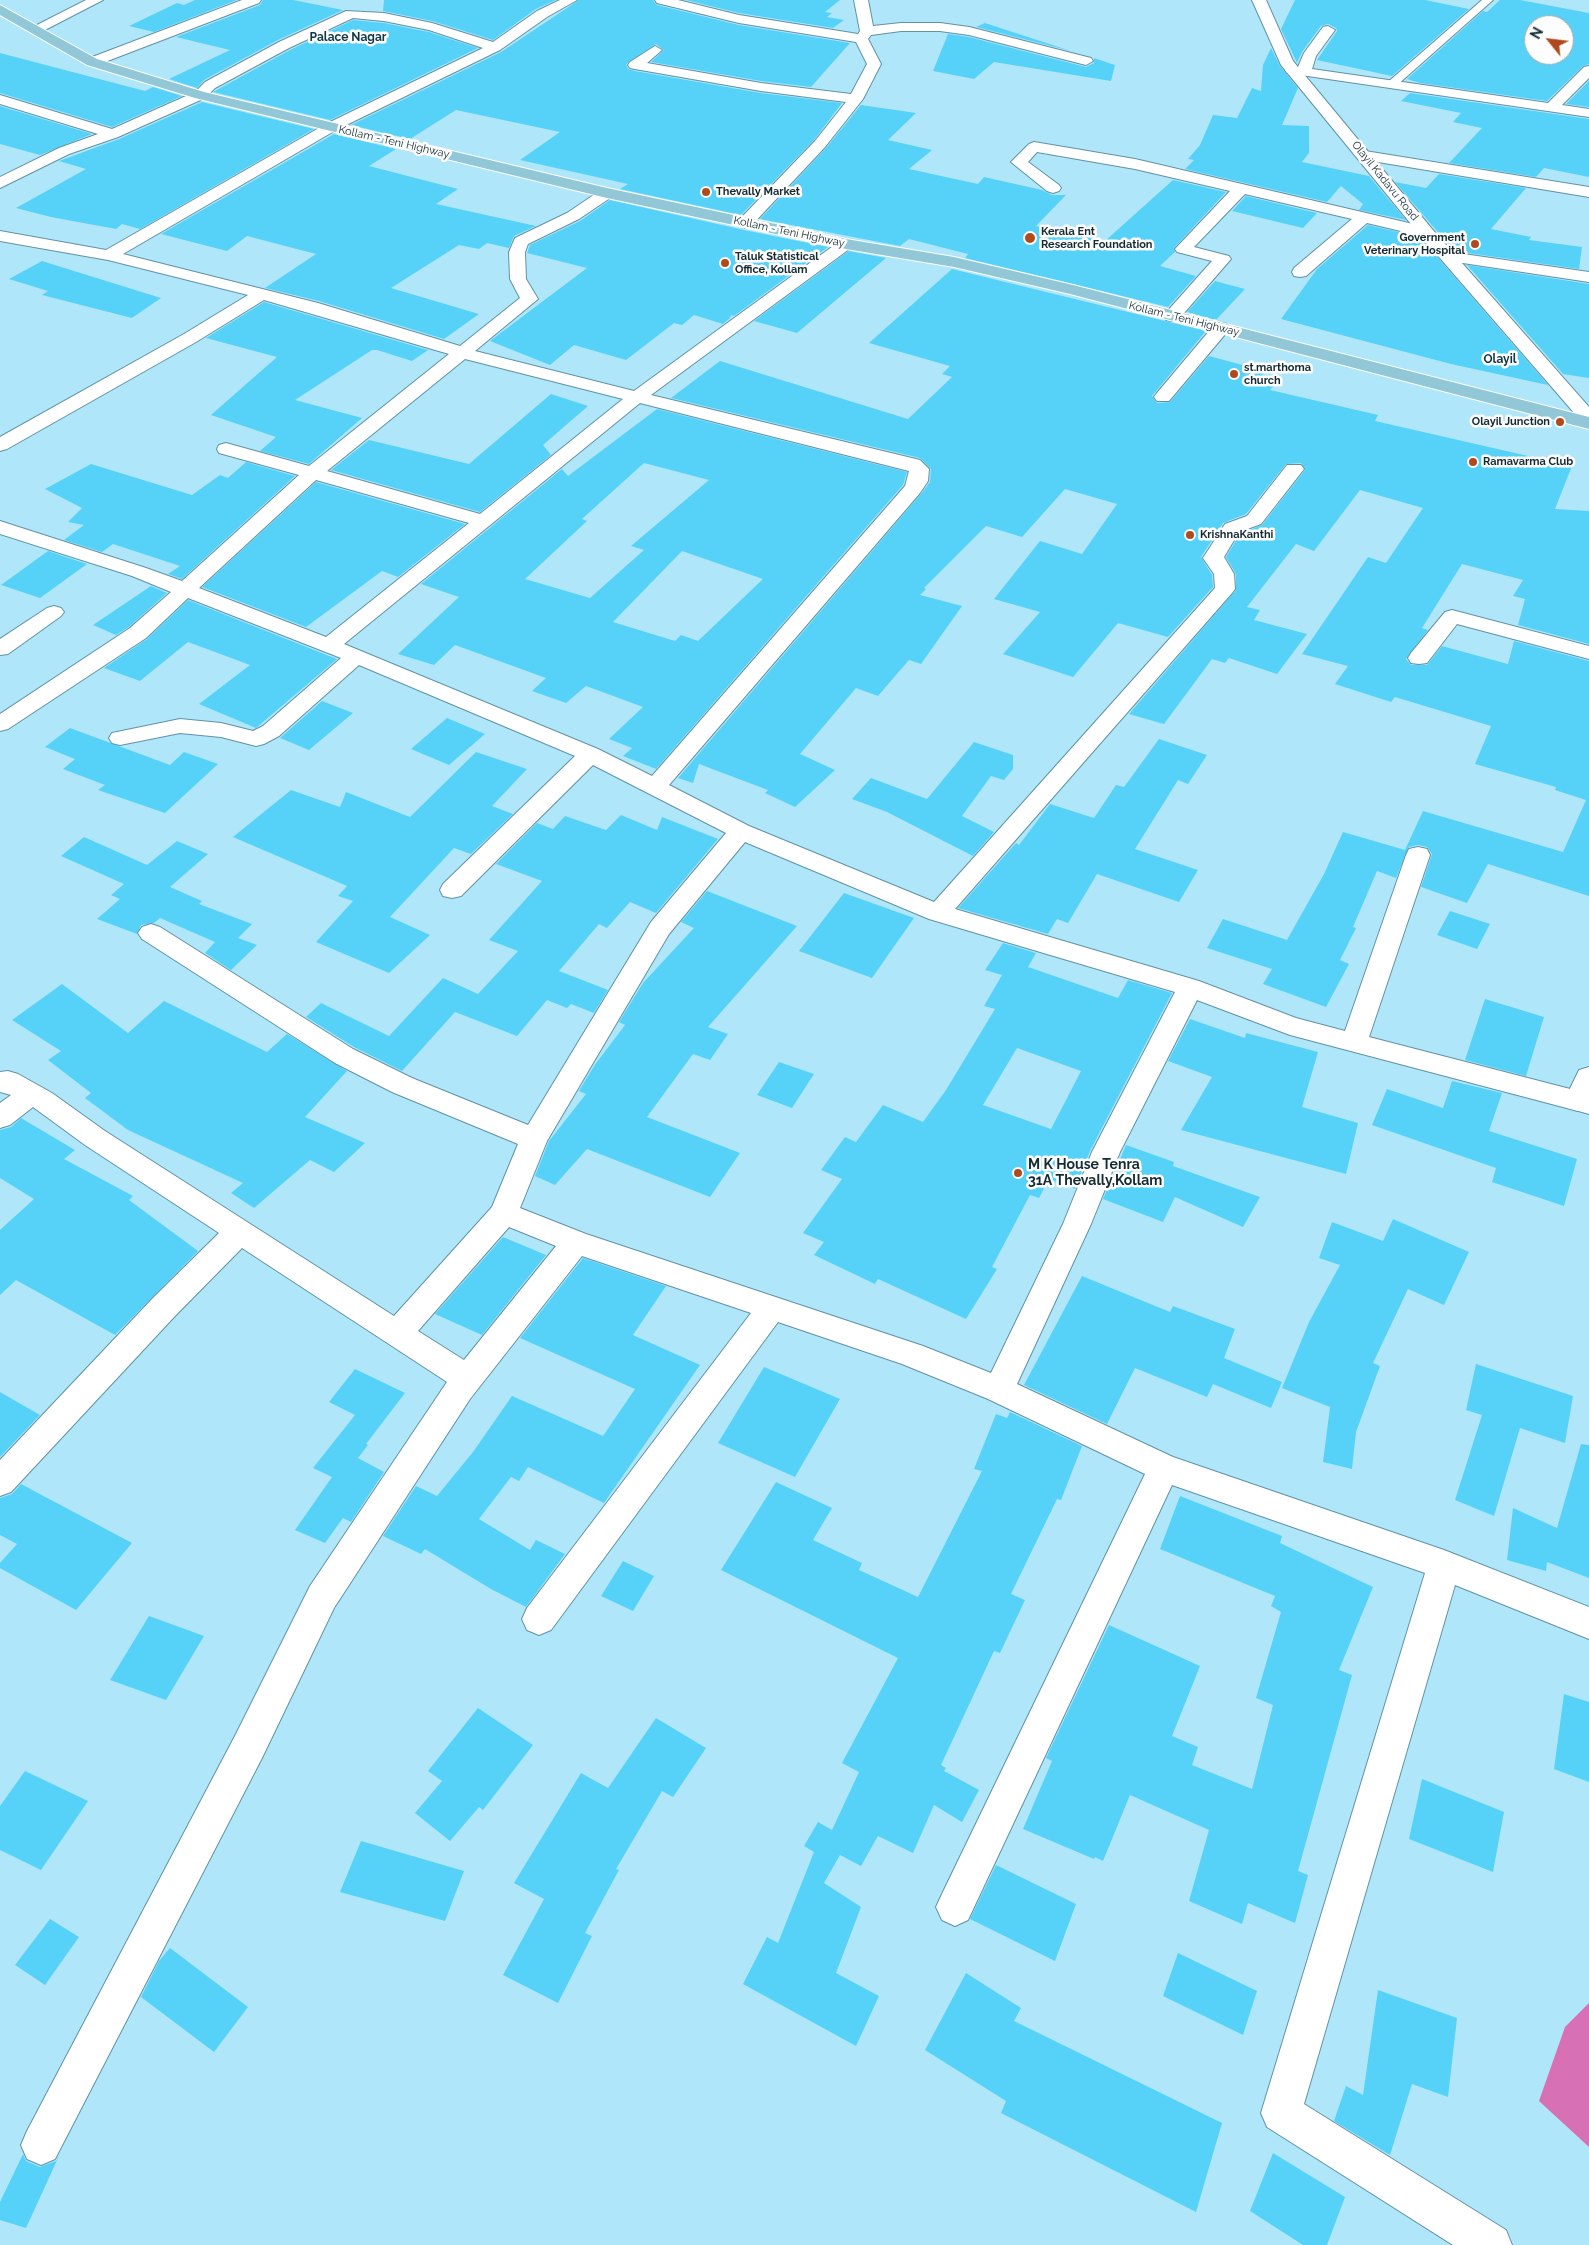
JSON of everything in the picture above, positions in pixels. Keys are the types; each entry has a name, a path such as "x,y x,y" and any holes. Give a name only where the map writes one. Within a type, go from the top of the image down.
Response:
{"main road":[{"name":"Kollam - Teni Highway","path":"0,9 92,62 200,95 607,193 846,244 954,262 1221,328 1589,423"}],"street":[{"path":"36,29 96,0"},
{"path":"92,62 254,0"},
{"path":"109,256 331,127 495,47 542,14 570,0"},
{"path":"662,0 739,18 864,35 901,26 959,29 994,36 1086,61"},
{"path":"745,223 820,144 856,99 874,64 864,35 859,0"},
{"name":"Olayil Kadavu Road","path":"1259,0 1286,62 1298,70 1426,232 1589,418"},
{"path":"0,183 64,151 113,134 200,95 210,85 284,45 351,14 384,17 432,27 495,47"},
{"path":"1328,30 1298,70 1589,113"},
{"path":"655,50 636,65 761,87 856,99"},
{"path":"1552,107 1589,70"},
{"path":"0,98 113,134"},
{"path":"1053,188 1019,162 1034,146 1135,164 1426,232"},
{"path":"1365,156 1589,192"},
{"path":"1172,316 1224,259 1183,250 1242,189"},
{"path":"0,724 138,633 313,473 466,352 529,299 518,279 517,252 521,241 573,216 607,193"},
{"path":"1300,272 1363,218"},
{"path":"0,236 109,256 262,294 466,352 500,364 913,464 920,469 920,475 912,489 655,787"},
{"path":"328,646 637,397 846,244"},
{"path":"1449,257 1589,277"},
{"path":"0,445 190,338 262,294"},
{"path":"1163,397 1221,328"},
{"path":"226,449 484,521"},
{"path":"938,913 1225,589 1224,574 1219,563 1213,558 1232,528 1254,520 1294,469"},
{"path":"0,527 139,572 356,656 590,754 741,831 938,913 1190,987 1290,1026 1585,1094"},
{"path":"0,649 54,612"},
{"path":"1419,658 1452,616 1589,654"},
{"path":"120,738 180,726 221,730 256,739 271,731 356,656"},
{"path":"452,890 590,754"},
{"path":"398,1332 504,1213 534,1139 660,928 741,831"},
{"path":"1354,1042 1418,856"},
{"path":"151,933 344,1056 402,1085 534,1139"},
{"path":"999,1390 1077,1224 1106,1152 1190,987"},
{"path":"0,1118 10,1082 468,1379"},
{"path":"504,1213 576,1242 912,1355 999,1390 1164,1468 1444,1566 1589,1623"},
{"path":"0,1482 164,1307 240,1231"},
{"path":"41,2145 249,1746 322,1597 468,1379 576,1242"},
{"path":"539,1620 772,1308"},
{"path":"955,1907 1164,1468"},
{"path":"1444,1566 1282,2113 1491,2245"}],"lane":[{"path":"1392,84 1488,0"}],"shaded area":[{"path":"1589,2003 1589,2147 1539,2101 1565,2027"}],"building":[{"path":"195,0 237,0 154,32 129,26 177,3 184,5"},
{"path":"263,0 293,0 343,10 278,40 204,80 197,88 169,79 230,50 176,37 260,5"},
{"path":"384,0 556,0 536,9 493,40 432,21 383,11"},
{"path":"579,0 653,0 657,5 739,25 850,43 811,87 761,81 651,62 664,50 656,44 626,64 628,69 635,71 761,93 842,103 814,140 741,215 620,189 628,184 520,160 560,132 456,110 410,139 351,125 501,52"},
{"path":"686,0 840,0 825,12 832,13 827,17 844,20 833,28 739,13"},
{"path":"1295,0 1425,0 1469,9 1392,76 1317,60 1337,31 1336,28 1328,24 1321,26 1302,52 1297,63 1281,29"},
{"path":"1500,0 1520,0 1589,13 1589,64 1583,66 1547,101 1420,83 1407,79 1483,11 1487,12"},
{"path":"353,20 384,23 429,32 478,48 330,120 213,92 290,50"},
{"path":"985,23 1071,51 976,27"},
{"path":"948,34 969,37 1086,67 1094,63 1094,58 1115,65 1111,81 994,62 974,79 933,71"},
{"path":"1271,48 1280,66 1298,88 1282,125 1309,126 1309,153 1302,162 1369,176 1406,220 1359,210 1363,204 1341,186 1327,202 1185,169 1194,160 1188,159 1200,145 1213,115 1237,118 1252,88 1261,91 1263,65"},
{"path":"0,53 145,91 153,87 182,96 112,127 0,93"},
{"path":"1589,81 1589,107 1566,104"},
{"path":"1410,93 1589,119 1589,177 1544,168 1536,177 1449,163 1482,128 1453,122 1461,113 1401,101"},
{"path":"202,102 314,129 140,229 122,224 116,229 51,217 16,208 86,169 59,161 119,139"},
{"path":"861,105 916,113 888,140 932,150 909,169 978,184 984,177 1042,190 1052,195 1066,195 1036,226 1105,241 1173,180 1226,192 1174,248 1175,252 1160,266 1196,276 1168,307 965,258 968,254 909,239 900,246 760,219 826,148"},
{"path":"0,106 92,134 40,155 0,144"},
{"path":"334,134 396,149 369,166 458,189 436,204 536,226 514,236 509,248 487,243 479,249 459,245 391,288 479,314 444,339 319,301 265,288 316,254 247,236 227,251 161,234"},
{"path":"1439,174 1526,188 1491,229 1531,237 1529,240 1582,247 1579,269 1454,251 1395,182 1426,188"},
{"path":"1246,196 1317,213 1303,228 1232,211"},
{"path":"610,200 828,247 734,316 731,315 723,324 694,315 682,325 674,323 626,360 574,345 550,365 490,341 587,268 527,253 530,245 580,221"},
{"path":"1368,225 1420,237 1548,385 1451,364 1281,319 1317,269"},
{"path":"849,251 886,258 797,333 754,321"},
{"path":"42,261 161,298 132,318 42,295 48,291 9,279"},
{"path":"1467,265 1589,284 1589,378 1563,374"},
{"path":"952,269 1206,331 1152,396 1157,403 1170,402 1209,356 1265,371 1262,375 1280,379 1270,390 1378,415 1375,421 1572,466 1555,509 1589,511 1589,644 1518,625 1525,599 1513,596 1523,580 1462,564 1422,628 1428,630 1406,659 1411,665 1427,665 1442,646 1508,664 1514,641 1589,661 1589,896 1488,864 1467,903 1421,887 1432,854 1427,847 1418,845 1409,847 1396,878 1377,871 1353,927 1356,928 1340,960 1349,964 1326,1007 1263,984 1272,969 1207,948 1223,919 1287,940 1324,874 1343,832 1405,850 1423,811 1563,852 1586,800 1555,790 1556,787 1475,764 1491,726 1395,697 1391,702 1335,684 1348,666 1302,654 1368,557 1386,563 1423,508 1360,490 1314,551 1296,544 1247,607 1260,610 1254,620 1307,634 1277,674 1229,658 1225,663 1212,659 1164,724 1129,714 1236,590 1236,574 1226,557 1240,534 1262,525 1305,470 1301,463 1286,464 1246,514 1223,523 1201,557 1212,575 1213,587 1168,637 1118,623 1073,677 1003,654 1040,612 994,599 1040,541 1082,554 1117,504 1065,489 1022,537 986,526 924,588 926,589 920,595 962,606 921,664 909,660 878,696 856,688 800,754 835,770 795,807 765,793 768,790 699,764 693,783 678,778 921,494 930,482 931,469 920,458 671,398 720,361 908,419 952,377 942,374 950,366 869,343"},
{"path":"1215,281 1245,289 1216,320 1187,312"},
{"path":"264,302 428,350 412,361 372,350 295,400 362,418 309,464 260,451 276,437 211,415 277,357 206,338"},
{"path":"551,394 588,406 543,445 551,455 480,512 331,470 369,440 469,464"},
{"path":"657,409 907,472 903,485 656,769 623,756 632,748 609,739 643,707 586,686 566,703 532,691 546,678 455,645 434,665 398,654 459,597 421,584 562,469 568,476","holes":["644,463 709,480 631,546 644,550 590,598 525,579 587,521 582,519","682,551 763,579 698,641 681,635 675,641 613,622"]},
{"path":"246,462 295,476 182,579 168,574 180,566 113,544 102,552 64,540 84,525 68,522 82,508 45,489 91,464 192,495 220,475 228,478"},
{"path":"316,482 465,524 398,577 382,571 306,627 202,587"},
{"path":"48,551 87,564 40,598 1,585"},
{"path":"151,586 167,593 129,627 116,635 93,625"},
{"path":"188,600 337,659 256,728 199,704 250,665 188,642 140,681 104,668 147,639"},
{"path":"322,701 353,713 309,750 280,738"},
{"path":"447,718 485,734 449,765 411,749"},
{"path":"70,728 170,765 184,752 218,764 165,813 98,790 105,785 63,769 75,759 45,747"},
{"path":"1159,739 1207,755 1188,784 1178,780 1135,849 1198,870 1179,902 1097,874 1068,923 1057,919 1048,934 958,908 1016,843 1019,845 1050,804 1094,818 1116,785 1124,787"},
{"path":"974,742 1013,755 1013,769 1004,780 991,776 962,816 994,832 973,856 887,812 852,799 871,778 927,799"},
{"path":"476,752 527,769 492,806 513,814 471,854 454,848 390,917 430,935 389,973 316,942 353,901 338,896 347,886 233,837 291,790 340,807 346,792 410,817"},
{"path":"621,815 657,830 662,817 718,839 656,913 630,902 607,928 599,924 559,971 608,990 594,1013 571,1004 567,1008 547,1000 517,1036 455,1012 402,1071 354,1047 306,1017 321,1003 389,1036 443,978 478,994 518,951 489,940 542,881 496,864 537,823 553,829 565,816 606,830"},
{"path":"84,837 147,865 177,841 208,854 170,887 202,901 199,904 252,924 238,938 257,945 231,970 205,953 215,942 160,918 154,923 141,925 137,934 97,919 120,899 111,895 124,884 61,856"},
{"path":"707,891 797,926 708,1027 728,1034 710,1060 693,1054 647,1117 740,1153 710,1197 587,1149 555,1185 535,1176 549,1141 586,1094 579,1091 594,1066 625,1025 619,1022 643,983 694,928 681,922"},
{"path":"844,893 914,918 872,978 799,951"},
{"path":"1450,911 1490,924 1477,949 1437,935"},
{"path":"1003,943 1036,953 1028,967 1118,998 1128,980 1172,993 1090,1151 1075,1189 1049,1179 1039,1198 1030,1195 992,1267 997,1269 966,1319 878,1279 875,1284 814,1255 824,1242 803,1233 842,1179 821,1170 845,1137 856,1142 883,1105 923,1122 946,1090 995,1009 984,1006 1002,975 985,970","holes":["1017,1048 1081,1071 1051,1129 983,1105"]},
{"path":"62,984 128,1033 164,1001 267,1052 287,1034 347,1071 305,1117 365,1143 334,1172 310,1160 254,1208 231,1193 243,1183 128,1130 85,1098 91,1093 48,1060 61,1051 12,1020"},
{"path":"1485,999 1544,1017 1526,1076 1465,1060"},
{"path":"1190,1019 1245,1038 1246,1033 1318,1052 1302,1107 1358,1123 1346,1174 1181,1130 1212,1077 1168,1061"},
{"path":"779,1062 814,1074 792,1108 757,1095"},
{"path":"1452,1081 1502,1093 1489,1131 1577,1159 1564,1206 1492,1182 1496,1168 1372,1125 1387,1089 1443,1108"},
{"path":"21,1118 75,1150 64,1159 133,1196 129,1200 198,1251 115,1335 16,1280 0,1295 0,1230 34,1199 0,1178 0,1130 11,1127"},
{"path":"1126,1145 1174,1162 1173,1166 1260,1197 1243,1227 1175,1197 1163,1222 1103,1199"},
{"path":"1393,1219 1469,1252 1444,1305 1408,1289 1373,1363 1380,1366 1356,1432 1352,1469 1323,1462 1330,1407 1282,1388 1309,1322 1340,1265 1319,1258 1332,1222 1383,1241"},
{"path":"503,1237 546,1255 482,1335 435,1314"},
{"path":"583,1258 666,1286 633,1335 700,1365 604,1503 528,1467 519,1481 511,1477 479,1519 530,1550 536,1540 565,1554 526,1607 491,1589 425,1549 421,1554 383,1536 416,1486 437,1496 473,1452 512,1396 603,1436 635,1389 520,1338"},
{"path":"1082,1276 1170,1312 1173,1306 1235,1329 1224,1358 1282,1382 1271,1408 1213,1384 1207,1397 1135,1368 1107,1424 1024,1385"},
{"path":"1476,1364 1573,1396 1565,1443 1520,1428 1494,1516 1455,1500 1482,1415 1466,1410"},
{"path":"764,1367 840,1399 795,1477 718,1443"},
{"path":"355,1369 405,1393 366,1444 368,1445 358,1458 384,1472 351,1522 343,1518 325,1543 295,1530 332,1477 313,1468 355,1415 329,1402"},
{"path":"0,1392 40,1415 0,1457"},
{"path":"1010,1412 1082,1446 1061,1500 1057,1499 1011,1594 1025,1600 1000,1653 994,1651 941,1765 946,1768 944,1771 979,1790 962,1822 934,1805 913,1853 878,1836 861,1866 840,1855 824,1883 861,1907 836,1973 879,1996 856,2046 743,1984 767,1937 778,1943 814,1852 804,1846 818,1822 832,1830 859,1772 842,1763 898,1658 721,1570 776,1482 832,1508 813,1540 862,1563 859,1570 918,1597 982,1471 974,1469 996,1414 1007,1418"},
{"path":"1581,1444 1589,1445 1589,1578 1547,1562 1546,1571 1507,1560 1513,1508 1557,1528"},
{"path":"21,1484 132,1543 76,1610 0,1568 0,1563 17,1544 0,1535 0,1498 12,1494"},
{"path":"1180,1496 1282,1536 1280,1543 1373,1587 1339,1670 1352,1675 1298,1871 1308,1875 1295,1923 1248,1903 1242,1924 1189,1901 1209,1830 1130,1795 1103,1861 1023,1829 1052,1761 1046,1758 1109,1625 1200,1666 1172,1736 1198,1747 1192,1765 1252,1789 1273,1705 1256,1698 1281,1612 1271,1606 1275,1596 1160,1549"},
{"path":"623,1561 654,1576 633,1611 601,1596"},
{"path":"149,1616 204,1636 166,1700 110,1680"},
{"path":"1564,1694 1589,1702 1589,1782 1554,1769"},
{"path":"478,1708 533,1745 483,1810 479,1807 450,1841 415,1813 442,1781 428,1771"},
{"path":"656,1718 706,1748 673,1797 662,1791 616,1869 619,1870 585,1933 592,1936 558,2003 503,1975 544,1899 514,1883 581,1773 608,1788"},
{"path":"25,1771 88,1801 41,1870 0,1850 0,1806"},
{"path":"1422,1779 1504,1812 1493,1872 1409,1839"},
{"path":"361,1841 464,1871 445,1921 340,1892"},
{"path":"996,1865 1076,1904 1055,1961 970,1919"},
{"path":"50,1919 79,1937 45,1985 15,1965"},
{"path":"170,1948 248,2007 214,2052 141,1997 159,1961"},
{"path":"1178,1953 1257,1991 1243,2035 1163,1996"},
{"path":"966,1973 1021,2008 1014,2021 1222,2123 1196,2212 1001,2113 1006,2101 925,2050"},
{"path":"1378,1990 1457,2018 1448,2097 1412,2084 1390,2155 1334,2121 1346,2086 1363,2095"},
{"path":"1273,2153 1345,2197 1327,2245 1303,2245 1250,2211"},
{"path":"23,2154 26,2161 40,2167 56,2161 59,2156 26,2228 0,2220 0,2202"}],"place":[{"name":"Thevally Market","path":"706,192"},
{"name":"Kerala Ent Research Foundation","path":"1030,238"},
{"name":"Government Veterinary Hospital","path":"1475,244"},
{"name":"Taluk Statistical Office, Kollam","path":"725,263"},
{"name":"st.marthoma church","path":"1234,374"},
{"name":"Olayil Junction","path":"1560,422"},
{"name":"Ramavarma Club","path":"1473,462"},
{"name":"KrishnaKanthi","path":"1190,535"},
{"name":"M K House Tenra 31A Thevally,Kollam","path":"1018,1173"}],"district":[{"name":"Palace Nagar","path":"348,37"},
{"name":"Olayil","path":"1500,359"}]}
